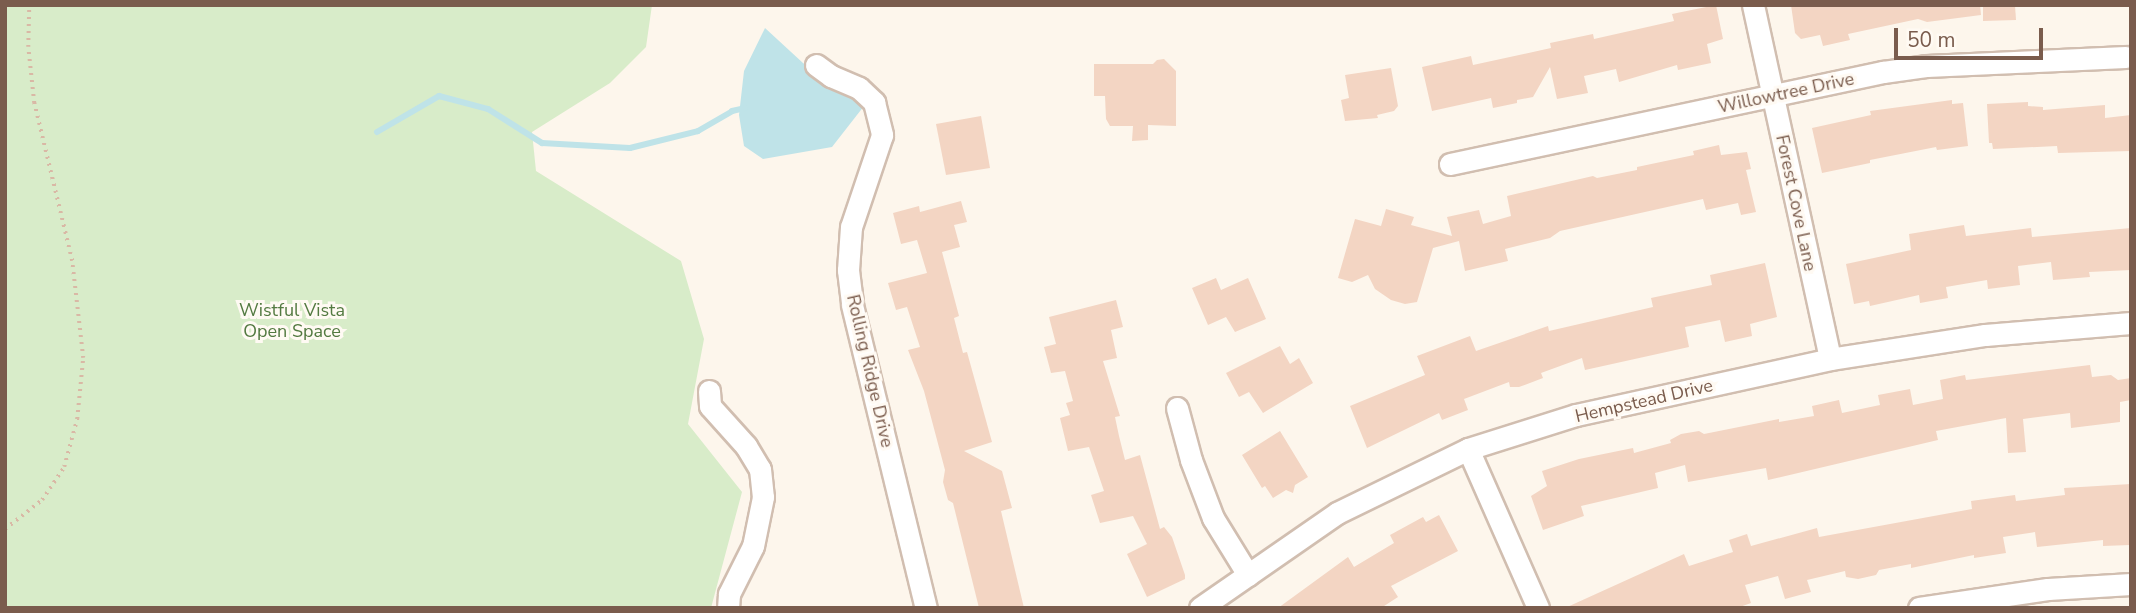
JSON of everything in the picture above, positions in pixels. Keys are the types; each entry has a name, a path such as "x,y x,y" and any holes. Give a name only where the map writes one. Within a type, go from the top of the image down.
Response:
{"street":[{"name":"Forest Cove Lane","path":"1753,5 1830,359"},
{"name":"Willowtree Drive","path":"1450,164 1772,95 1926,66 2126,57"},
{"name":"Rolling Ridge Drive","path":"816,65 831,76 859,88 874,103 882,135 851,227 848,270 852,305 926,608"},
{"name":"Hempstead Drive","path":"1200,608 1337,513 1468,449 1576,415 1830,359 1985,335 2131,323"},
{"path":"709,391 710,407 746,446 760,469 764,497 752,546 729,594 728,608"},
{"path":"1177,408 1191,460 1213,518 1248,575"},
{"path":"1468,449 1538,608"},
{"path":"1919,608 2048,589 2131,584"}],"path":[{"path":"5,529 42,500 64,467 77,419 83,358 72,261 34,103 28,47 29,5"}],"green space":[{"name":"Wistful Vista Open Space","path":"5,5 652,5 646,47 610,83 532,132 536,171 681,261 704,339 688,424 742,492 711,608 5,608"}],"water":[{"path":"765,28 803,63 829,82 851,92 864,106 832,147 763,159 744,146 739,115 744,71"}],"building":[{"path":"1716,5 1723,39 1707,44 1711,63 1678,70 1677,65 1619,82 1616,69 1584,76 1588,93 1557,99 1550,67 1533,97 1517,100 1517,103 1493,108 1491,98 1432,111 1422,67 1471,56 1473,65 1551,48 1550,43 1593,34 1594,39 1674,21 1672,14"},
{"path":"1791,5 1980,5 1981,15 1927,22 1918,19 1848,34 1850,40 1823,46 1820,35 1801,39 1795,33"},
{"path":"1983,5 2015,5 2016,20 1983,21"},
{"path":"1164,59 1176,71 1176,126 1148,125 1148,140 1132,141 1133,126 1110,126 1106,119 1105,96 1094,96 1094,64 1153,64"},
{"path":"1391,68 1398,106 1394,111 1377,115 1378,118 1345,121 1341,100 1349,98 1345,75"},
{"path":"1952,100 1952,104 1963,103 1968,146 1937,150 1936,147 1822,173 1812,128 1871,115 1870,111"},
{"path":"2028,102 2028,106 2043,107 2043,110 2105,105 2105,118 2131,115 2131,151 2058,153 2057,146 1993,149 1992,143 1989,143 1987,104"},
{"path":"981,116 990,168 946,175 936,124"},
{"path":"1719,145 1721,155 1747,152 1751,169 1746,170 1756,212 1741,215 1738,203 1706,210 1703,199 1560,231 1550,238 1505,249 1508,261 1465,271 1459,241 1433,248 1417,302 1405,304 1391,300 1375,289 1368,275 1352,282 1338,278 1355,219 1381,226 1386,209 1414,217 1411,225 1452,236 1447,217 1479,210 1483,224 1511,216 1507,196 1593,176 1597,178 1637,170 1637,167 1694,155 1693,151"},
{"path":"961,201 967,222 954,225 960,247 942,252 959,316 954,318 963,353 967,352 992,442 964,451 1002,471 1012,508 1001,511 1024,608 979,608 953,503 948,500 943,482 945,470 924,391 908,350 920,347 907,307 896,310 888,283 927,273 917,240 901,244 893,213 919,206 920,212"},
{"path":"1964,225 1966,236 2031,228 2032,237 2131,228 2131,270 2089,272 2090,277 2053,280 2051,262 2018,266 2020,285 1988,289 1987,280 1946,287 1948,298 1920,303 1919,295 1870,306 1869,301 1854,304 1846,264 1911,250 1909,234"},
{"path":"1765,263 1777,317 1750,324 1752,336 1725,342 1720,320 1685,327 1689,347 1585,370 1582,358 1541,373 1543,378 1519,387 1510,387 1509,382 1464,399 1468,410 1442,420 1439,413 1367,448 1350,406 1425,375 1417,356 1470,336 1476,351 1548,326 1549,331 1653,307 1651,298 1712,285 1710,275"},
{"path":"1216,278 1221,290 1248,278 1266,319 1235,332 1226,317 1208,325 1192,288"},
{"path":"1116,300 1123,327 1111,330 1117,358 1103,361 1120,416 1115,417 1125,460 1140,455 1160,529 1164,527 1172,537 1185,575 1185,579 1147,597 1127,554 1147,544 1133,516 1100,523 1091,495 1104,491 1089,447 1068,451 1060,418 1070,415 1066,403 1073,401 1065,371 1051,373 1044,347 1056,344 1049,317"},
{"path":"1280,346 1290,364 1299,358 1313,383 1263,413 1249,392 1239,397 1226,373"},
{"path":"2090,365 2092,377 2111,375 2118,380 2131,378 2131,400 2120,402 2120,422 2071,428 2070,413 2023,419 2026,452 2008,453 2006,418 1936,431 1938,440 1768,480 1766,468 1688,482 1685,465 1655,473 1658,488 1581,506 1584,516 1543,530 1531,496 1547,486 1542,471 1579,459 1633,448 1634,453 1671,443 1670,440 1681,434 1699,431 1704,434 1779,419 1779,422 1814,416 1812,406 1839,400 1842,413 1880,405 1878,395 1910,389 1913,405 1943,399 1940,380 1965,375 1966,380"},
{"path":"1280,431 1308,477 1295,485 1293,493 1286,490 1273,498 1265,486 1262,488 1242,455"},
{"path":"2131,484 2130,545 2103,546 2103,540 2037,547 2035,532 2003,537 2006,553 1974,558 1974,555 1911,568 1911,564 1879,570 1876,575 1858,579 1846,577 1845,571 1807,580 1811,592 1785,599 1778,576 1745,585 1751,603 1737,608 1565,608 1684,554 1689,566 1733,552 1729,540 1747,534 1751,546 1817,528 1819,537 1972,509 1971,501 2015,495 2016,501 2065,495 2064,488"},
{"path":"1439,515 1458,551 1391,586 1398,597 1381,608 1278,608 1348,557 1354,567 1394,543 1390,535 1423,517 1426,522"}],"waterway":[{"path":"377,132 439,96 488,109 542,143 630,148 698,131 732,111 745,108"}]}
